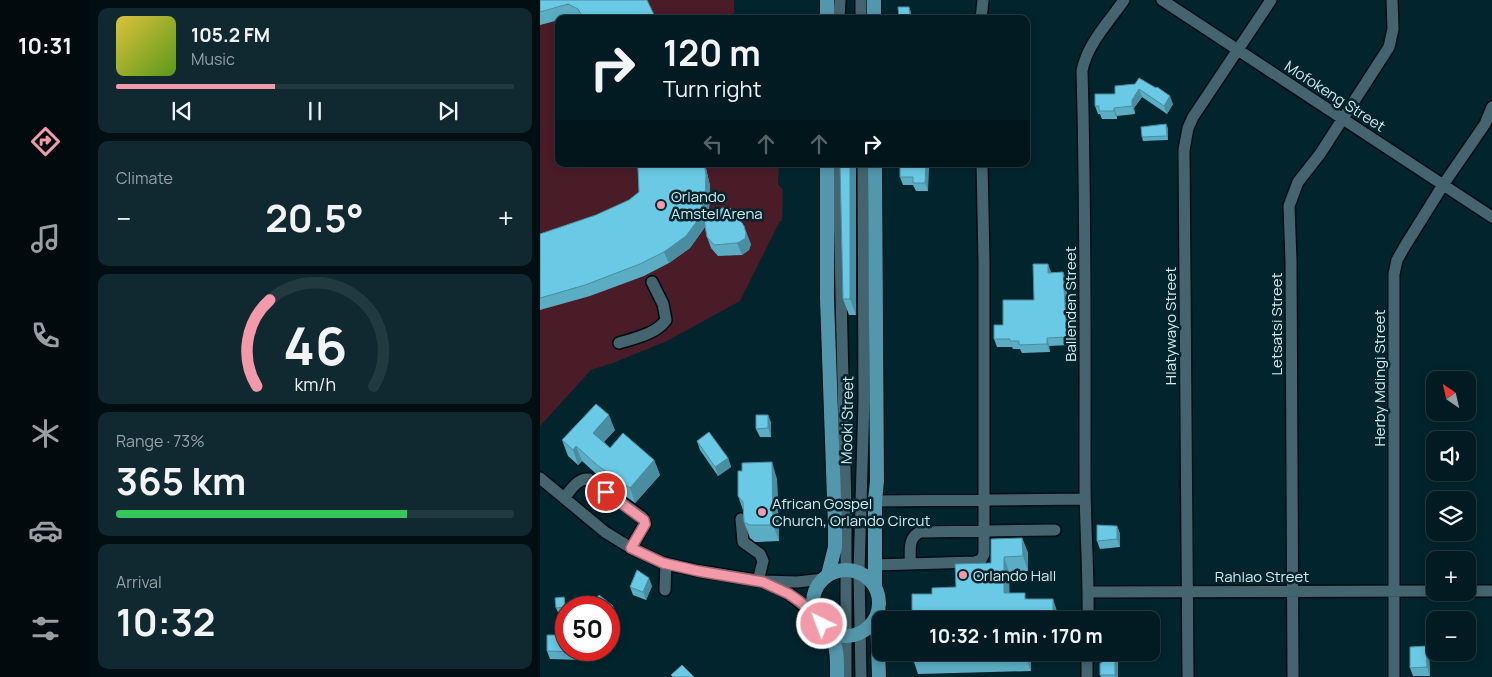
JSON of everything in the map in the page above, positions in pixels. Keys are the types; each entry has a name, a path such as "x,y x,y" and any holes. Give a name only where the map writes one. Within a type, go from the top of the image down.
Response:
{"main road":[{"path":"827,0 827,15"},
{"path":"874,0 874,15"},
{"name":"Mooki Street","path":"815,614 813,605 814,595 818,586 826,577 835,547 827,298 827,167"},
{"name":"Mooki Street","path":"875,167 877,472 875,585 878,596 878,611"},
{"path":"826,577 852,571 868,577 875,585"},
{"path":"815,614 830,631 834,639 837,677"},
{"path":"830,631 852,635 867,629 872,623"},
{"path":"878,661 878,677"}],"street":[{"path":"839,15 840,0"},
{"path":"861,0 861,15"},
{"path":"981,15 983,0"},
{"name":"Ballenden Street","path":"1088,611 1085,499 1085,190 1082,71 1093,44 1124,0"},
{"name":"Mofokeng Street","path":"1162,0 1492,217"},
{"name":"Hlatywayo Street","path":"1188,677 1184,150 1188,128 1193,117 1272,0"},
{"name":"Letsatsi Street","path":"1293,677 1294,591 1289,206 1298,182 1343,119 1389,47 1393,29 1392,0"},
{"name":"Herby Mdingi Street","path":"1394,677 1394,274 1397,260 1443,185 1485,124 1492,107"},
{"name":"Mooki Street","path":"838,167 846,510 852,571"},
{"name":"Mooki Street","path":"846,677 852,635 852,571 864,400 863,167"},
{"path":"875,565 975,562 981,560 984,554 982,167"},
{"path":"619,344 655,330 666,320 663,304 652,282"},
{"path":"540,478 605,532 631,548 666,563 761,581 797,582 826,577"},
{"path":"564,498 578,482 585,479 642,517 645,524 631,548"},
{"path":"875,501 1085,499"},
{"path":"741,519 743,542 760,554 763,561 761,581"},
{"path":"910,564 911,539 914,534 920,532 1055,530"},
{"path":"664,590 666,563"},
{"path":"761,581 789,594 815,614"},
{"name":"Rahlao Street","path":"1089,592 1426,591"},
{"path":"1476,591 1492,591"},
{"name":"Mooki Street","path":"852,635 861,677"},
{"path":"1087,661 1087,677"}],"shaded area":[{"name":"Orlando Amstel Arena","path":"540,0 734,0 734,15 555,15 555,167 779,167 778,184 783,190 782,221 780,221 740,301 667,341 591,370 540,426"}],"building":[{"path":"540,0 647,0 654,15 582,15 578,9 568,4 540,12"},
{"path":"898,7 909,7 910,15 899,15"},
{"path":"1139,78 1170,96 1164,106 1139,89 1132,100 1132,106 1114,108 1114,111 1099,111 1099,106 1095,106 1095,94 1115,94 1115,86 1135,84"},
{"path":"1166,124 1167,136 1142,137 1141,127"},
{"path":"638,167 705,167 705,198 701,209 713,216 722,208 733,210 744,226 745,239 737,243 714,245 707,237 703,213 686,236 664,252 640,264 585,285 540,298 540,234 596,215 629,200 639,192"},
{"path":"840,167 850,167 850,299 843,299"},
{"path":"900,167 926,167 925,183 913,183 913,177 900,177"},
{"path":"1033,264 1048,264 1048,273 1063,272 1067,337 1047,338 1047,344 1019,345 1019,341 994,339 994,325 1003,325 1003,300 1034,300"},
{"path":"596,404 609,415 593,433 610,448 623,433 654,460 630,488 597,465 576,446 573,450 562,440"},
{"path":"756,415 768,415 768,428 756,429"},
{"path":"709,432 728,458 715,467 697,441"},
{"path":"772,462 773,525 750,525 744,522 743,502 738,496 738,471 742,471 742,463"},
{"path":"1097,525 1117,526 1117,539 1097,541"},
{"path":"1022,538 1023,556 1004,557 1004,593 1025,593 1025,599 1053,599 1053,611 912,611 912,594 932,594 932,588 956,587 955,564 991,563 991,539"},
{"path":"637,570 649,578 643,592 630,587"},
{"path":"547,635 555,635 555,651 547,651"},
{"path":"1426,646 1427,667 1410,668 1410,647"},
{"path":"1102,661 1115,661 1115,675 1100,675 1100,663"},
{"path":"682,665 694,677 673,677 671,675"}],"place":[{"name":"Orlando Amstel Arena","path":"661,205"},
{"name":"African Gospel Church, Orlando Circut","path":"762,512"},
{"name":"Orlando Hall","path":"963,575"}],"route":[{"path":"606,492 644,520 645,524 631,548 663,563 763,582 789,594 799,601 815,614 822,624"}]}
